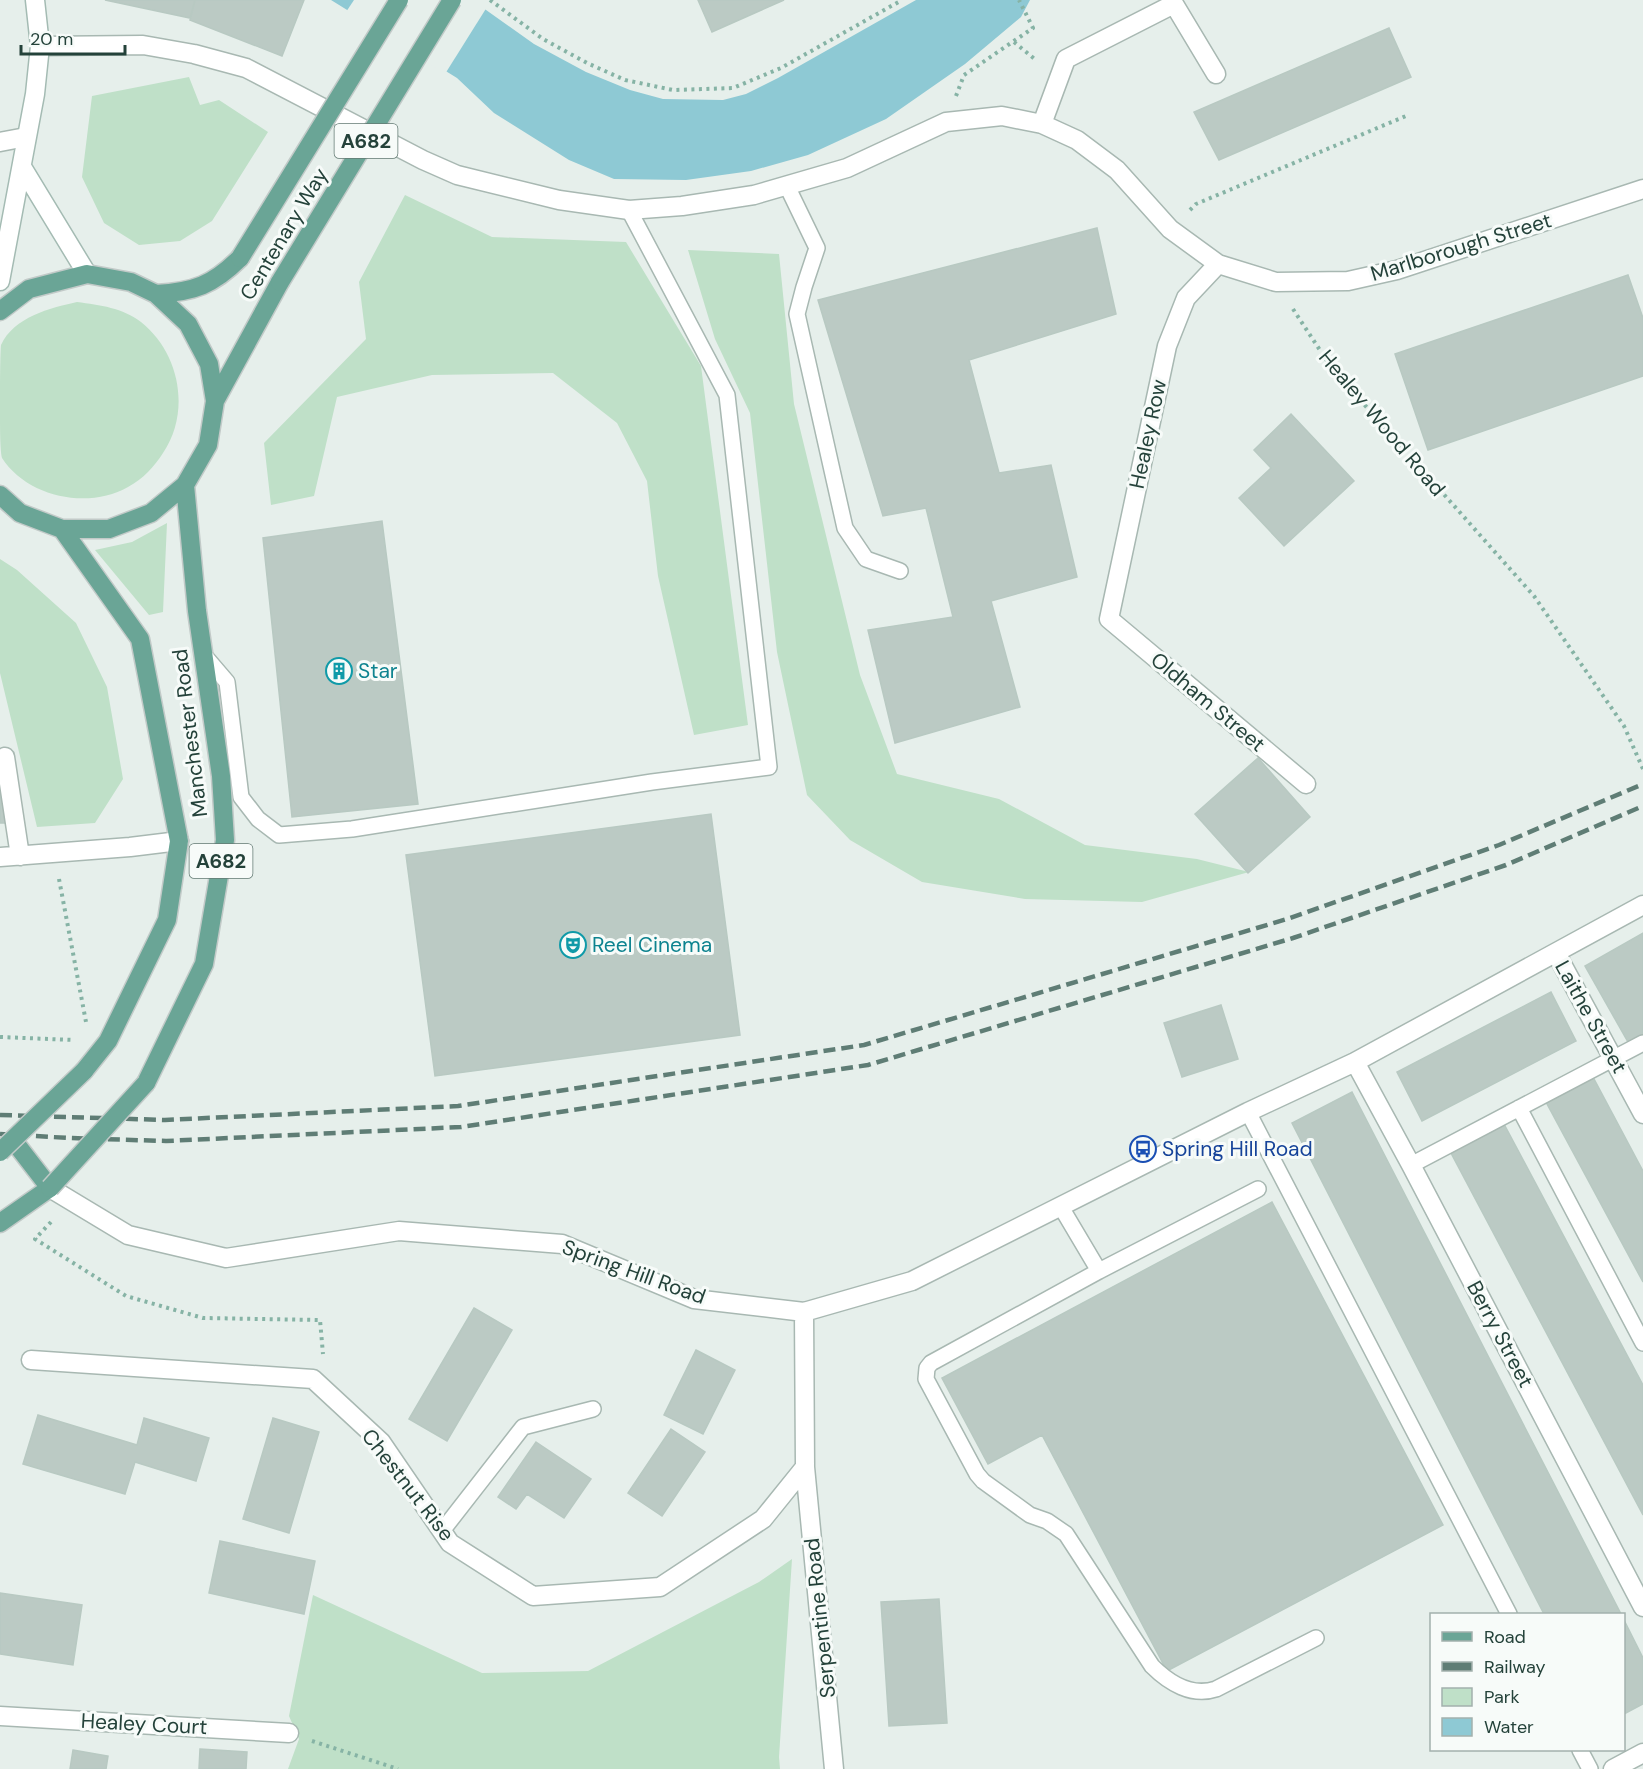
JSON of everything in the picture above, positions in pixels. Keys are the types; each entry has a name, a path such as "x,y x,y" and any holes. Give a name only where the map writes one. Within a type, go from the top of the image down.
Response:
{"main road":[{"name":"Centenary Way","path":"156,294 183,293 207,284 226,272 240,258 399,0"},
{"name":"Centenary Way","path":"215,402 280,282 452,0"},
{"name":"A682","path":"0,311 29,289 87,274 131,282 156,294 188,324 209,363 215,402 208,445 185,485 151,513 109,529 62,529 20,513 0,495"},
{"name":"Manchester Road","path":"0,1223 50,1188 146,1083 204,964 225,840 221,776 197,611 185,485"},
{"name":"Manchester Road","path":"7,1146 84,1071 108,1041 166,920 179,842 140,639 62,529"},
{"path":"7,1146 50,1188"}],"street":[{"path":"0,281 35,94 40,46 35,0"},
{"path":"1042,123 1066,59 1174,4 1216,74"},
{"path":"40,46 143,45 194,54 246,68 423,160 457,175 559,200 629,210 682,206 744,197 787,186 847,168 946,122 1002,116 1042,123 1077,140 1118,170 1170,229 1218,264 1276,282"},
{"path":"0,142 26,137"},
{"path":"22,167 87,274"},
{"name":"Marlborough Street","path":"1276,282 1348,281 1397,270 1643,189"},
{"name":"Healey Row","path":"1109,619 1167,346 1186,298 1218,264"},
{"name":"Oldham Street","path":"1109,619 1306,784"},
{"path":"5,757 20,856"},
{"path":"0,857 179,842"},
{"name":"Spring Hill Road","path":"50,1188 128,1234 226,1258 399,1231 562,1244 694,1299 804,1312 912,1281 1248,1112 1354,1062 1643,904"},
{"name":"Laithe Street","path":"1556,953 1643,1114"},
{"name":"Berry Street","path":"1354,1062 1411,1165 1643,1607"},
{"path":"804,1312 805,1467"},
{"name":"Chestnut Rise","path":"31,1360 313,1379 381,1442 450,1543 533,1596 660,1587 763,1519 805,1467"},
{"name":"Serpentine Road","path":"805,1467 834,1769"},
{"name":"Healey Court","path":"0,1716 289,1733"},
{"path":"1613,1769 1643,1753"}],"lane":[{"path":"787,186 817,248 797,314 845,528 866,559 900,571"},
{"path":"203,654 227,681 242,797 258,819 279,836 352,829 652,782 769,767 727,395 629,210"},
{"path":"1411,1165 1643,1043"},
{"path":"1519,1108 1643,1343"},
{"path":"1248,1112 1508,1613"},
{"path":"1258,1189 1099,1271 941,1358 927,1368 926,1379 971,1466 983,1481 1030,1515 1047,1521 1066,1534 1152,1666 1168,1680 1176,1685 1206,1693 1316,1638"},
{"path":"1061,1207 1099,1271"},
{"path":"442,1532 523,1427 593,1408"},
{"path":"1581,1751 1590,1769"}],"path":[{"path":"490,0 543,39 587,63 625,80 673,90 733,88 781,68 902,0"},
{"path":"946,122 964,75 1033,28 1018,0"},
{"path":"1170,229 1196,204 1406,116"},
{"name":"Healey Wood Road","path":"1276,282 1330,367 1534,596 1624,726 1643,769"},
{"path":"54,853 90,1040"},
{"path":"0,1037 108,1041"},
{"path":"72,1201 35,1239 126,1296 203,1318 320,1320 326,1391"},
{"path":"289,1733 399,1769"}],"green space":[{"path":"189,77 200,105 219,100 268,132 212,221 180,241 139,245 104,223 82,177 92,96"},
{"path":"405,195 492,237 626,242 701,366 748,725 694,735 658,576 647,481 617,423 553,373 432,375 337,397 314,496 271,505 264,443 366,339 359,282"},
{"path":"688,250 779,254 794,404 860,675 897,774 999,799 1085,845 1197,859 1249,872 1142,902 1025,899 922,882 850,840 807,795 777,652 750,413 715,339"},
{"path":"77,302 119,310 141,322 165,350 177,384 179,402 172,437 160,458 148,472 128,487 95,498 59,496 42,490 13,471 2,458 1,449 1,345 15,327 34,315"},
{"path":"167,523 163,612 149,615 95,550 132,542"},
{"path":"0,559 17,570 76,623 107,687 123,779 95,823 37,827 0,673"},
{"path":"792,1559 780,1769 288,1769 299,1739 289,1716 313,1595 482,1673 588,1671 759,1582"}],"water":[{"path":"331,0 472,0 534,44 586,72 630,90 663,99 723,100 746,94 778,78 916,0 1030,0 1021,17 965,64 886,119 808,155 751,171 686,180 614,179 569,160 494,113 457,78"}],"pier":[{"path":"354,0 478,0 487,7 445,74 346,12"}],"building":[{"path":"105,0 195,0 190,18"},
{"path":"195,0 304,0 282,56 190,20"},
{"path":"698,0 784,0 712,32"},
{"path":"1389,28 1411,77 1219,160 1194,112"},
{"path":"1097,228 1116,314 969,360 999,473 1051,465 1077,577 991,601 1020,707 895,743 868,630 953,617 926,508 883,516 818,300"},
{"path":"1628,275 1643,318 1643,376 1428,450 1395,354"},
{"path":"1291,414 1354,481 1284,546 1239,498 1271,468 1254,450"},
{"name":"Star","path":"382,521 418,804 292,817 263,538"},
{"path":"1258,758 1310,817 1248,873 1195,814"},
{"path":"0,767 9,823 0,823"},
{"name":"Reel Cinema","path":"711,814 740,1035 435,1076 406,855"},
{"path":"1643,933 1643,1034 1628,1042 1585,966"},
{"path":"1551,992 1576,1041 1422,1121 1397,1072"},
{"path":"1221,1005 1238,1059 1182,1077 1164,1023"},
{"path":"1593,1077 1643,1171 1643,1282 1546,1102"},
{"path":"1352,1092 1620,1613 1543,1613 1292,1123"},
{"path":"1504,1124 1643,1385 1643,1515 1451,1153"},
{"path":"1272,1202 1443,1525 1167,1671 1042,1435 988,1464 942,1378"},
{"path":"474,1308 512,1330 447,1441 409,1419"},
{"path":"696,1350 735,1370 703,1434 664,1415"},
{"path":"38,1415 137,1445 144,1418 209,1438 196,1481 135,1462 125,1494 23,1464"},
{"path":"273,1418 319,1432 289,1533 243,1519"},
{"path":"671,1429 705,1452 662,1516 628,1493"},
{"path":"536,1442 591,1479 564,1518 527,1494 516,1509 498,1497"},
{"path":"220,1541 315,1561 304,1614 209,1593"},
{"path":"0,1593 82,1605 73,1665 0,1654"},
{"path":"939,1599 947,1723 889,1726 881,1602"},
{"path":"1625,1622 1643,1658 1643,1704 1625,1713"},
{"path":"200,1749 247,1752 246,1769 199,1769"},
{"path":"73,1750 108,1756 106,1769 70,1769"}],"railway":[{"path":"0,1115 165,1120 458,1106 864,1045 1287,919 1499,845 1643,784"},
{"path":"0,1134 166,1141 461,1127 868,1065 1293,938 1506,865 1643,806"}],"place":[{"name":"Star","path":"339,671"},
{"name":"Reel Cinema","path":"573,945"},
{"name":"Spring Hill Road","path":"1143,1149"}]}
